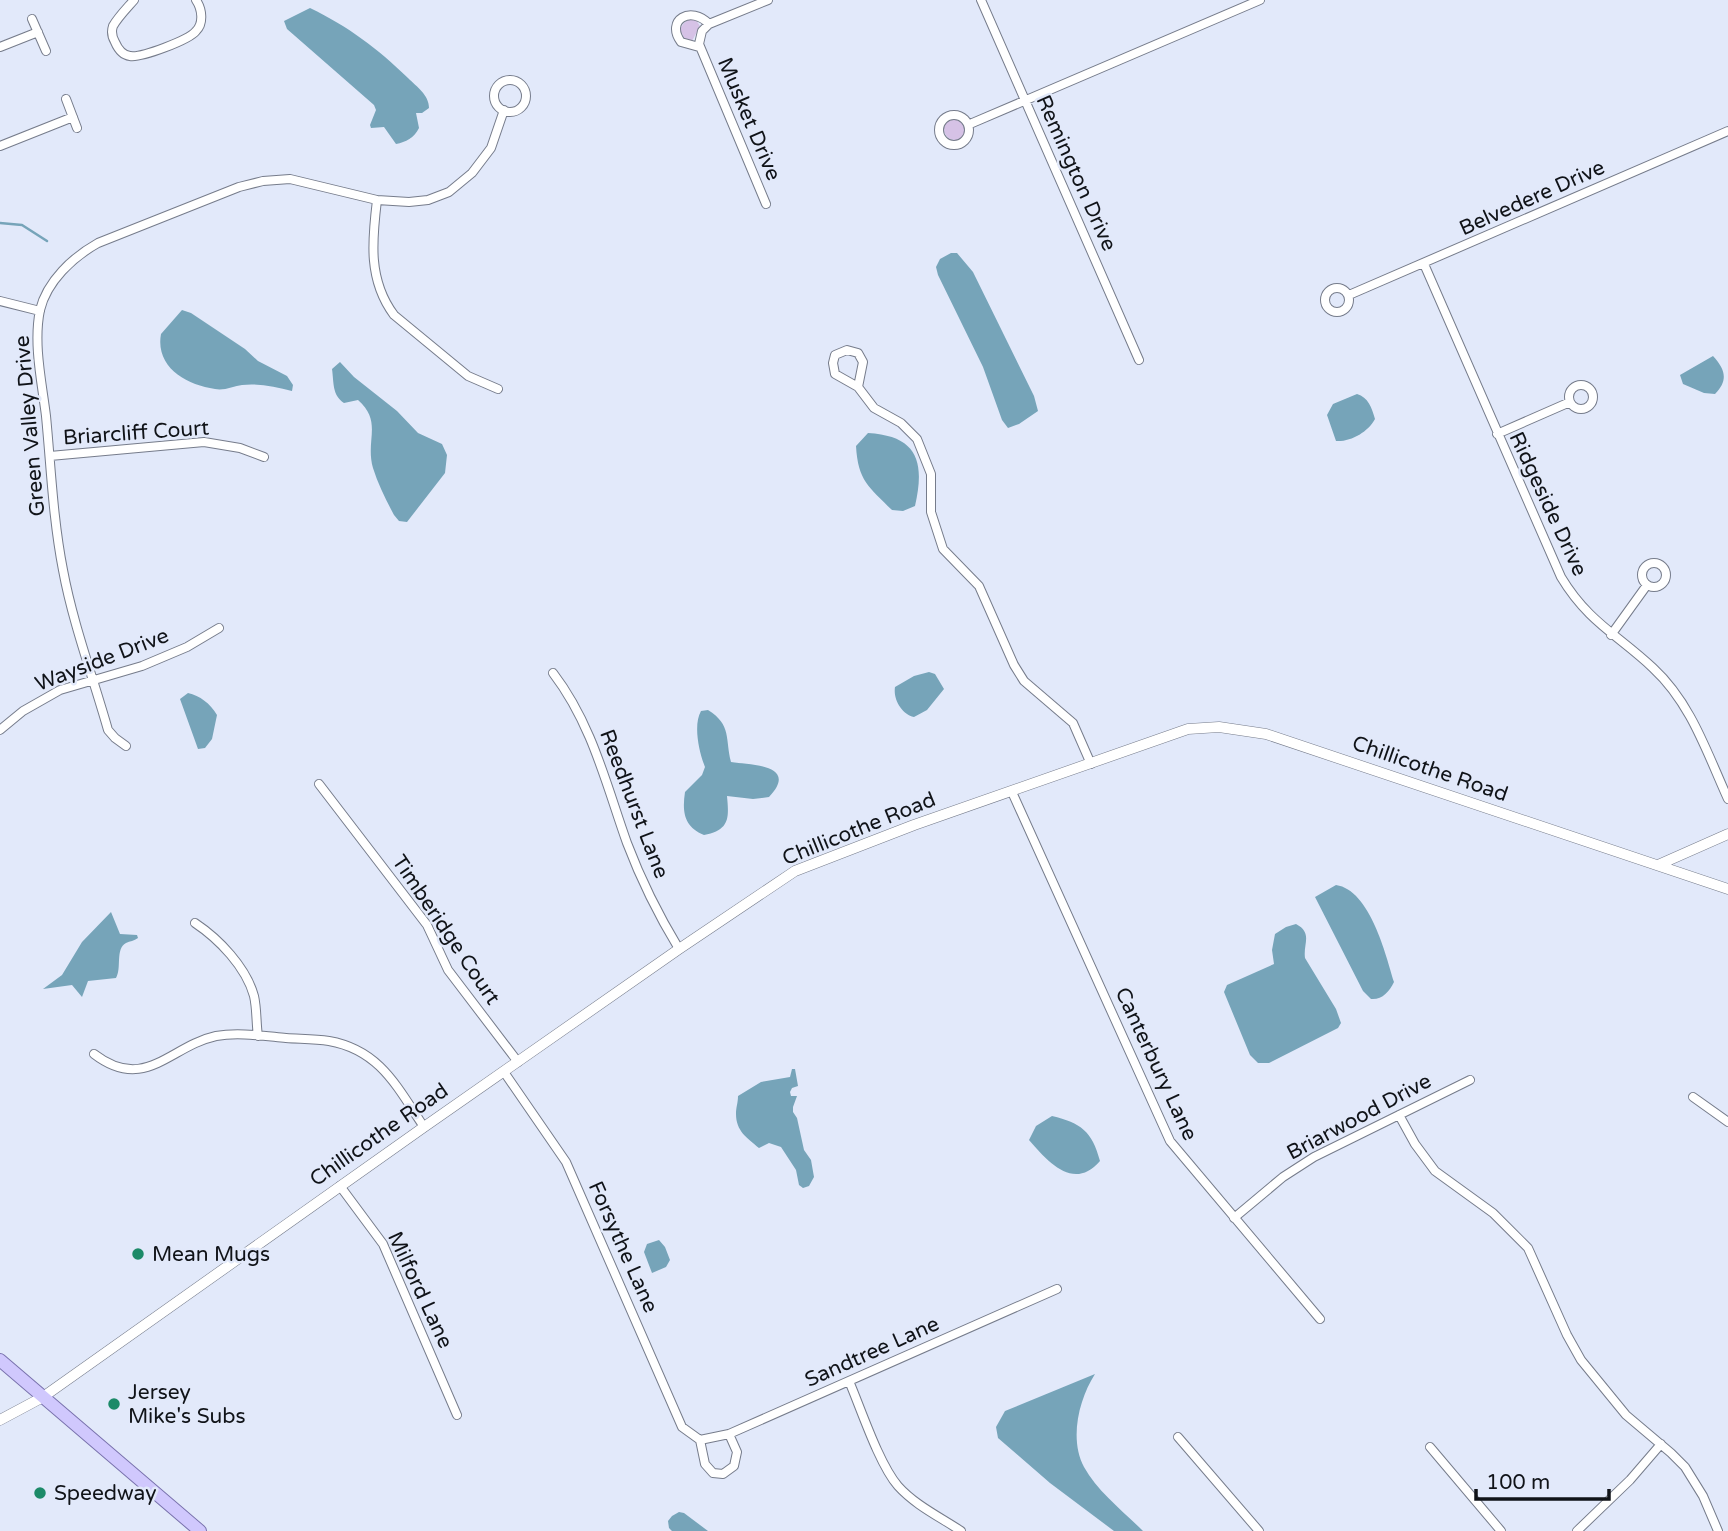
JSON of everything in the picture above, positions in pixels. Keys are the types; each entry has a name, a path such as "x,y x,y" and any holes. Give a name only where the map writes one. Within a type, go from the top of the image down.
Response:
{"main road":[{"path":"0,1360 200,1531"}],"street":[{"path":"134,0 113,27 111,35 126,56 137,57 197,31 201,21 200,5 196,0"},
{"path":"709,24 692,15 682,17 677,24 676,34 681,42 699,47 702,31 709,24 768,0"},
{"name":"Remington Drive","path":"981,0 1139,360"},
{"path":"970,124 1260,0"},
{"path":"32,19 47,51"},
{"path":"0,47 38,32"},
{"name":"Musket Drive","path":"699,47 766,204"},
{"path":"66,99 77,128"},
{"name":"Green Valley Drive","path":"126,746 108,730 63,572 54,516 39,353 40,311 58,277 79,254 98,243 263,180 290,179 377,201 428,200 449,192 472,173 491,148 504,110"},
{"path":"0,146 73,117"},
{"name":"Belvedere Drive","path":"1349,295 1728,131"},
{"path":"377,201 372,240 373,266 387,305 394,315 468,376 498,389"},
{"name":"Ridgeside Drive","path":"1424,264 1561,578 1581,607 1653,668 1675,692 1695,725 1728,799"},
{"path":"0,301 40,311"},
{"path":"858,387 863,362 858,353 847,350 835,355 835,374 858,387 874,408 901,423 917,439 931,474 931,512 943,549 979,586 1014,665 1024,681 1073,723 1091,764"},
{"path":"1497,435 1570,402"},
{"name":"Briarcliff Court","path":"50,456 204,442 240,448 264,457"},
{"path":"1611,635 1647,585"},
{"name":"Wayside Drive","path":"0,730 37,702 60,691 142,666 219,628"},
{"name":"Reedhurst Lane","path":"553,673 573,700 601,764 628,845 665,926 679,949"},
{"name":"Chillicothe Road","path":"0,1420 43,1397 424,1126 795,871 841,852 1188,729 1219,726 1266,734 1728,889"},
{"name":"Timberidge Court","path":"319,784 427,925 448,970 518,1062"},
{"name":"Canterbury Lane","path":"1012,792 1170,1141 1320,1319"},
{"path":"1658,865 1728,834"},
{"path":"195,923 212,934 245,975 254,997 258,1036"},
{"path":"94,1054 115,1067 137,1070 160,1063 216,1037 258,1036 328,1041 354,1048 387,1072 424,1126"},
{"name":"Forsythe Lane","path":"504,1072 566,1162 682,1427 700,1440"},
{"name":"Briarwood Drive","path":"1234,1218 1296,1168 1470,1080"},
{"path":"1693,1097 1728,1122"},
{"path":"1399,1115 1415,1144 1435,1171 1493,1213 1528,1248 1581,1360 1626,1415 1661,1444 1695,1480 1718,1531"},
{"name":"Milford Lane","path":"340,1186 383,1244 457,1415"},
{"name":"Sandtree Lane","path":"700,1440 729,1434 1057,1289"},
{"path":"849,1381 887,1470 897,1485 961,1531"},
{"path":"700,1440 705,1464 713,1473 723,1474 734,1466 737,1452 729,1434"},
{"path":"1178,1437 1259,1531"},
{"path":"1577,1531 1630,1480 1661,1444"},
{"path":"1430,1447 1501,1531"}],"shaded area":[{"path":"690,19 696,20 700,26 692,41 684,38 680,29"},
{"path":"955,118 963,121 966,129 963,137 955,140 947,137 944,129 947,121"}],"water":[{"path":"310,8 362,39 422,92 429,108 422,113 416,113 419,128 412,137 396,144 384,127 371,128 376,110 374,105 287,29 284,21"},
{"path":"957,253 973,272 1034,396 1038,411 1008,428 1002,420 983,367 938,275 936,267 940,259"},
{"path":"182,310 191,313 245,349 258,361 287,376 293,385 292,391 255,385 215,389 184,379 168,365 160,346 161,334"},
{"path":"1713,356 1724,375 1722,385 1715,394 1704,393 1683,384 1680,375"},
{"path":"340,362 354,377 397,411 418,433 442,444 447,455 445,473 407,522 399,521 394,515 375,474 371,458 370,416 358,400 344,403 335,392 332,369"},
{"path":"1357,394 1367,400 1375,419 1358,435 1336,441 1327,415 1333,404"},
{"path":"868,433 898,439 914,454 919,476 915,506 903,511 892,510 862,476 856,446"},
{"path":"929,672 935,674 944,689 927,710 914,717 902,710 897,701 895,687 914,676"},
{"path":"188,693 204,701 217,715 212,739 205,748 198,749 180,699"},
{"path":"708,710 724,727 731,762 768,768 779,778 769,797 753,799 727,796 726,822 719,830 704,835 688,823 684,806 685,792 702,775 705,767 697,724 701,711"},
{"path":"1336,885 1348,889 1358,898 1375,925 1394,982 1382,997 1371,999 1363,991 1315,897"},
{"path":"111,912 120,934 137,935 138,938 123,946 116,978 88,981 82,997 72,985 43,989 62,975 82,942"},
{"path":"1296,924 1306,935 1305,958 1336,1009 1341,1023 1338,1028 1269,1063 1258,1063 1250,1055 1224,992 1227,985 1274,964 1272,950 1275,934"},
{"path":"792,1069 795,1069 798,1086 790,1092 791,1096 797,1096 793,1112 797,1118 804,1150 811,1160 814,1177 809,1186 803,1188 799,1185 796,1170 781,1147 769,1143 759,1148 743,1134 736,1120 738,1096 761,1082 790,1077"},
{"path":"1052,1116 1078,1125 1089,1135 1100,1161 1090,1170 1071,1174 1062,1170 1053,1165 1029,1140 1036,1126"},
{"path":"659,1240 670,1260 666,1267 652,1273 644,1252 647,1244"},
{"path":"1095,1374 1084,1395 1078,1419 1077,1444 1080,1456 1096,1484 1143,1531 1114,1531 1050,1483 998,1438 996,1427 1005,1411"},
{"path":"679,1512 708,1531 672,1531 668,1521"}],"waterway":[{"path":"0,223 22,225 47,241"}],"place":[{"name":"Mean Mugs","path":"138,1254"},
{"name":"Jersey Mike's Subs","path":"114,1404"},
{"name":"Speedway","path":"40,1493"}]}
